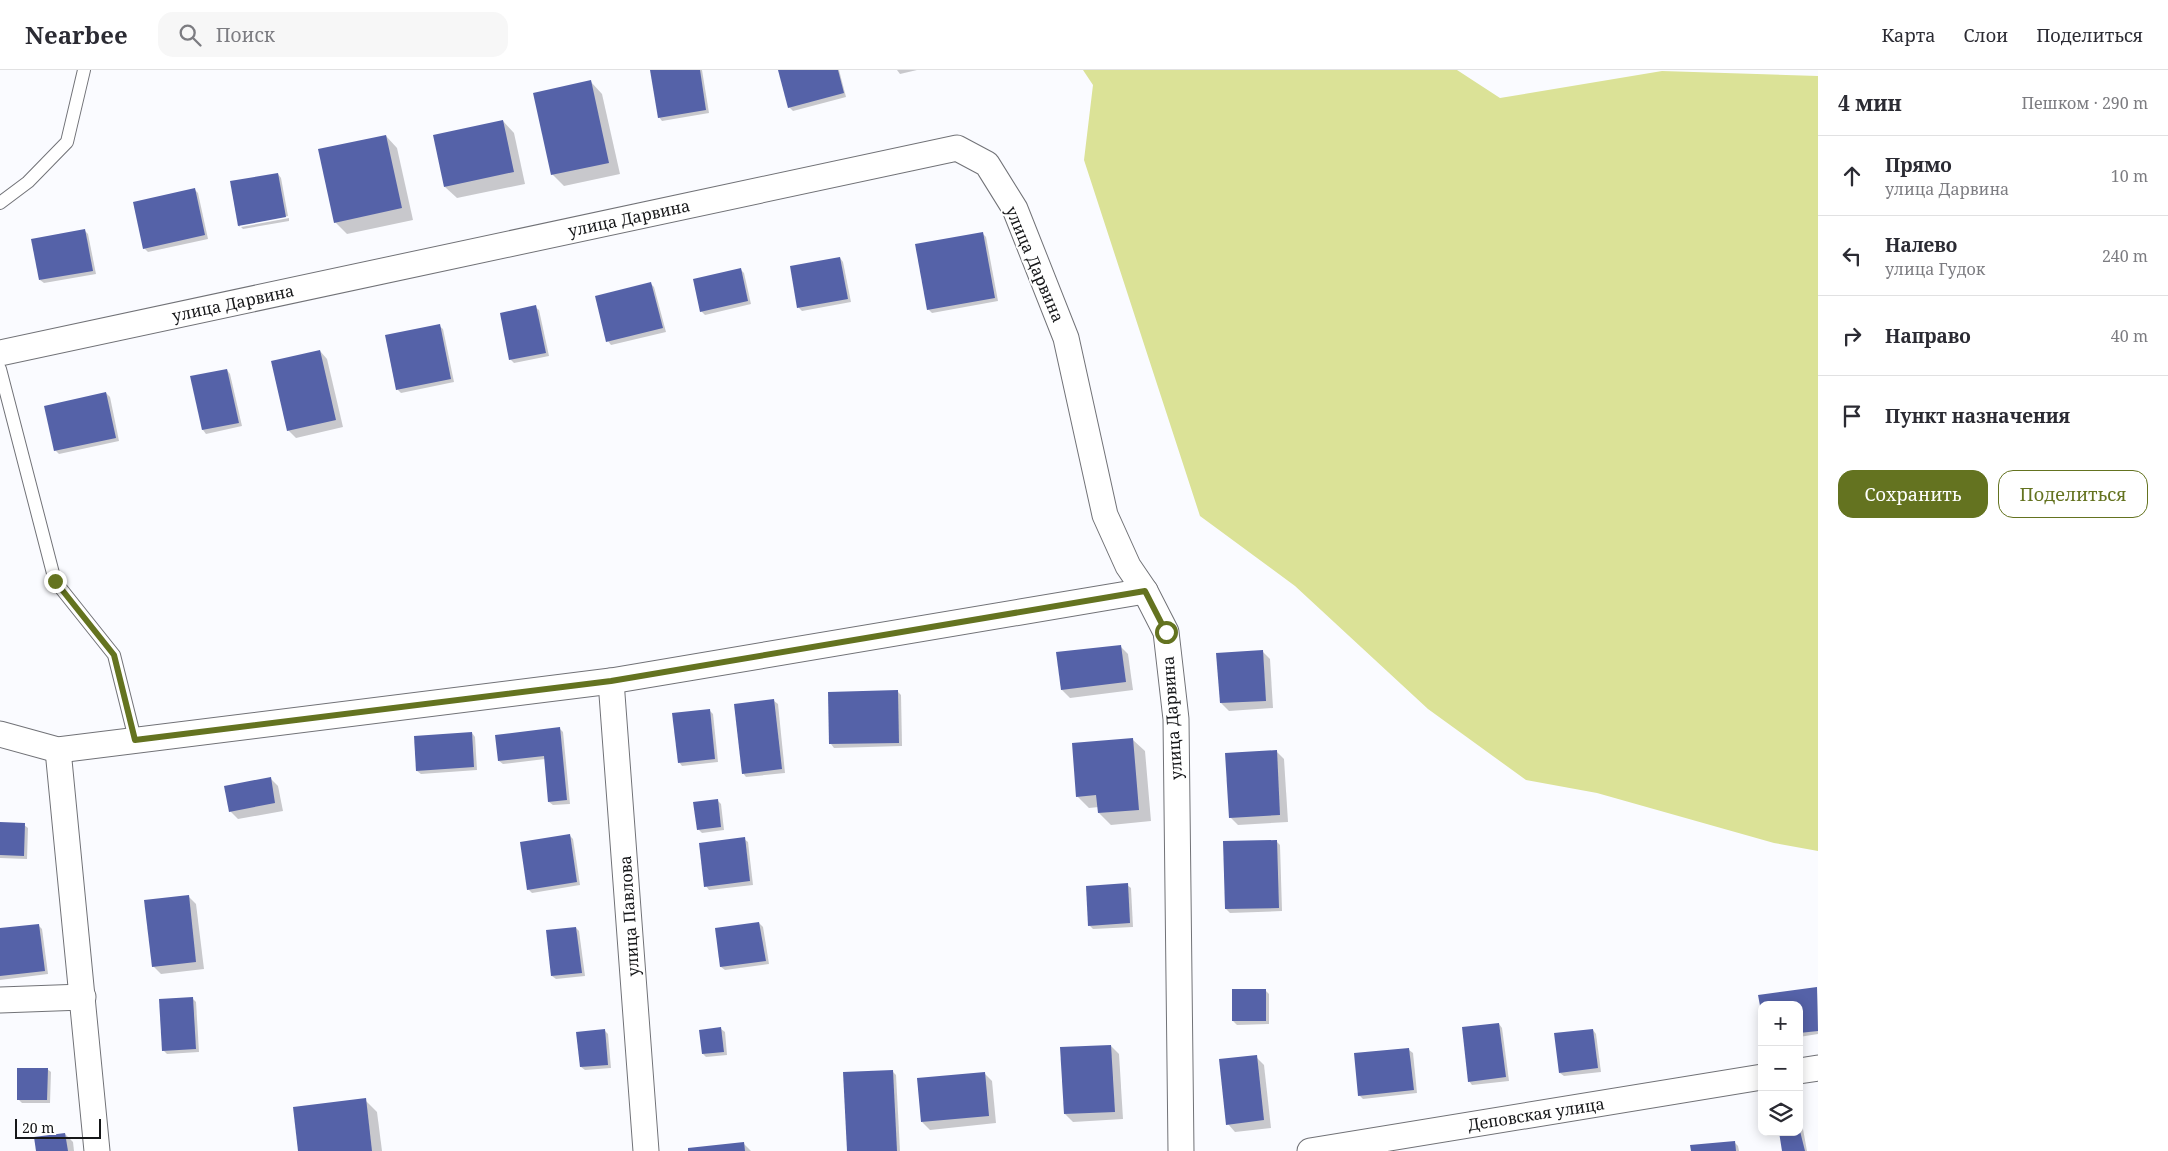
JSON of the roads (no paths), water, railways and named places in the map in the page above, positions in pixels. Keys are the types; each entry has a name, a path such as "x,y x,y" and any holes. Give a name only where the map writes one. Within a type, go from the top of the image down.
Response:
{"street":[{"name":"улица Дарвина","path":"0,353 957,148 987,164 1015,209 1066,338 1105,515 1128,566 1145,591 1166,632 1176,719 1181,1151"},
{"path":"0,734 58,750 611,681 1145,591"},
{"name":"улица Павлова","path":"611,681 646,1151"},
{"path":"58,750 97,1151"},
{"path":"0,1000 82,997"},
{"path":"1803,1070 1818,1068"},
{"name":"Деповская улица","path":"1310,1151 1758,1078"}],"lane":[{"path":"0,203 28,182 66,142 84,70"},
{"path":"0,369 55,581 114,655 135,740"}]}
